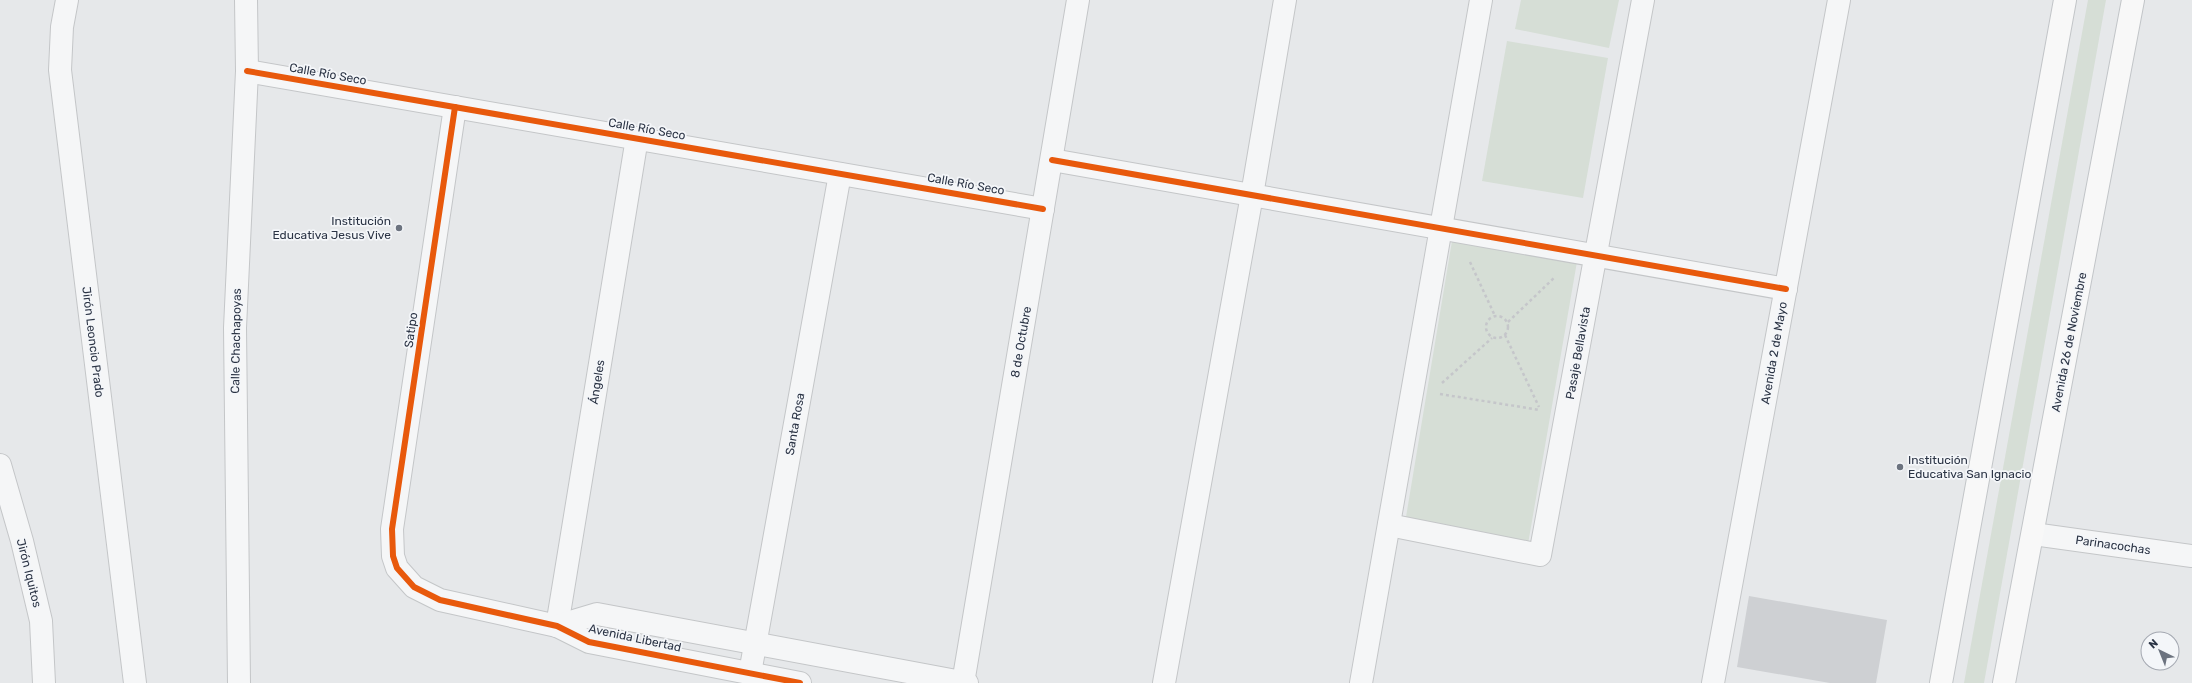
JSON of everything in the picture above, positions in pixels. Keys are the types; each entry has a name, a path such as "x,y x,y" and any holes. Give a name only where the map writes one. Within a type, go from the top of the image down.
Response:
{"main road":[{"path":"1942,683 2065,0"},
{"name":"Avenida 26 de Noviembre","path":"2004,683 2133,0"}],"street":[{"name":"Jirón Leoncio Prado","path":"67,0 62,27 60,70 135,683"},
{"name":"Calle Chachapoyas","path":"240,683 235,328 247,71 246,0"},
{"name":"8 de Octubre","path":"964,683 1078,0"},
{"path":"1164,683 1252,195 1285,0"},
{"path":"1361,683 1481,0"},
{"name":"Pasaje Bellavista","path":"1389,524 1540,555 1643,0"},
{"name":"Avenida 2 de Mayo","path":"1713,683 1839,0"},
{"name":"Calle Río Seco","path":"247,71 1043,209"},
{"name":"Satipo","path":"393,556 392,529 455,107"},
{"name":"Ángeles","path":"557,626 637,138"},
{"path":"1052,160 1786,288"},
{"name":"Santa Rosa","path":"750,674 840,174"},
{"name":"Jirón Iquitos","path":"0,465 22,541 40,622 44,683"},
{"name":"Parinacochas","path":"2033,534 2192,556"},
{"name":"Avenida Libertad","path":"393,556 397,568 414,587 440,600 557,626 590,642 800,683"},
{"name":"Avenida Libertad","path":"557,626 596,614 964,683"}],"path":[{"path":"1467,255 1495,316"},
{"path":"1508,322 1556,276"},
{"path":"1495,316 1502,317 1508,322 1509,329 1505,335 1499,339 1492,338 1487,333 1486,326 1488,319 1495,316"},
{"path":"1505,335 1540,410"},
{"path":"1437,388 1492,338"},
{"path":"1439,394 1546,411"}],"shaded area":[{"path":"1521,0 1619,0 1609,48 1515,29"},
{"path":"2088,0 2106,0 1984,683 1964,683"},
{"path":"1507,41 1608,58 1583,198 1482,181"},
{"path":"1453,235 1578,256 1528,544 1406,517"}],"building":[{"path":"1749,596 1887,620 1876,683 1830,683 1737,667"}],"cycle path":[{"path":"247,71 1043,209"},
{"path":"455,107 392,529 393,556 397,568 414,587 440,600 557,626 589,642 800,683"},
{"path":"1052,160 1786,289"}],"place":[{"name":"Institución Educativa Jesus Vive","path":"399,228"},
{"name":"Institución Educativa San Ignacio","path":"1900,467"}]}
